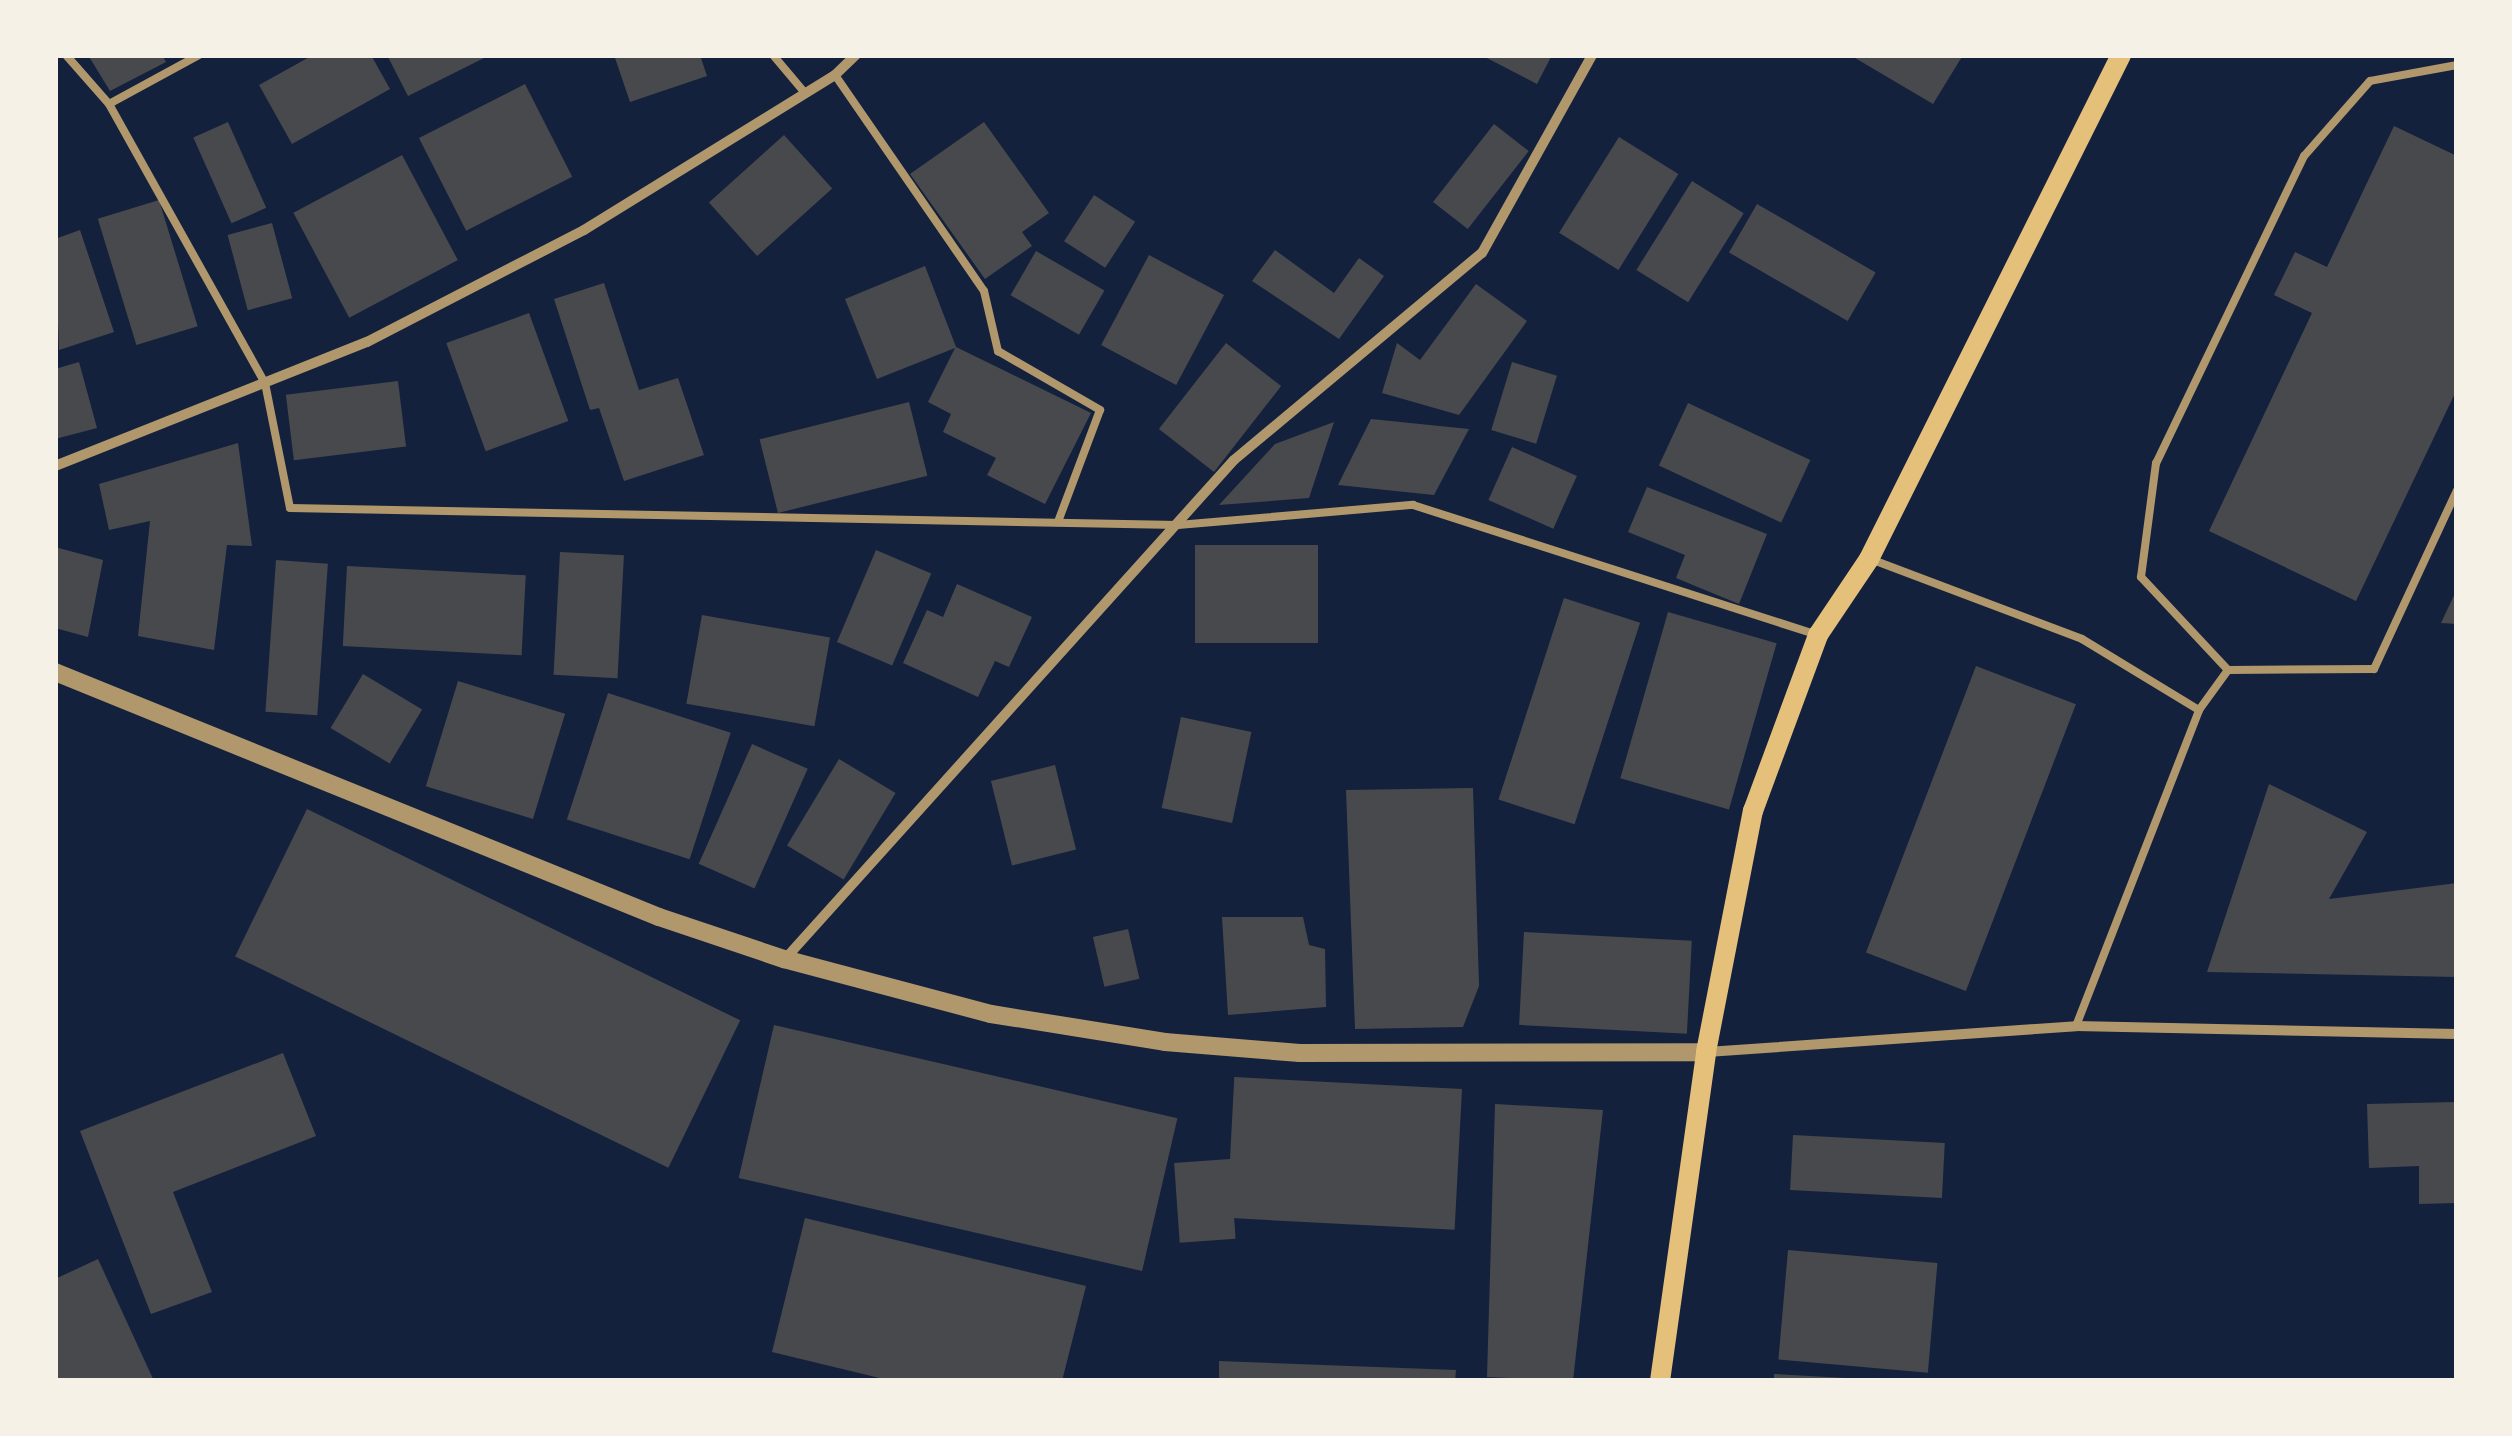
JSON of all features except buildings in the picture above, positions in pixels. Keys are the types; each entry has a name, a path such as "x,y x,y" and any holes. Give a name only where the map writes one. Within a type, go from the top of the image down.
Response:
{"main road":[{"path":"1660,1381 1706,1052 1753,811 1818,635 1869,558 2121,55"}],"street":[{"path":"55,466 367,342 584,230 836,75 856,55"},
{"path":"784,960 1234,460 1482,253 1592,55"},
{"path":"55,672 659,917 784,960 990,1014 1165,1042 1300,1053 1706,1052 2076,1026 2457,1034"}],"lane":[{"path":"66,55 109,104 265,383 290,508 1178,525 1412,505 1818,635"},
{"path":"109,104 199,55"},
{"path":"773,55 805,94"},
{"path":"2457,65 2370,81 2304,156 2156,462 2141,577 2228,670 2374,669 2457,490"},
{"path":"836,75 984,291 998,351 1100,410 1058,522"},
{"path":"1869,558 2082,639 2199,710"},
{"path":"2076,1026 2199,710 2228,670"}]}
